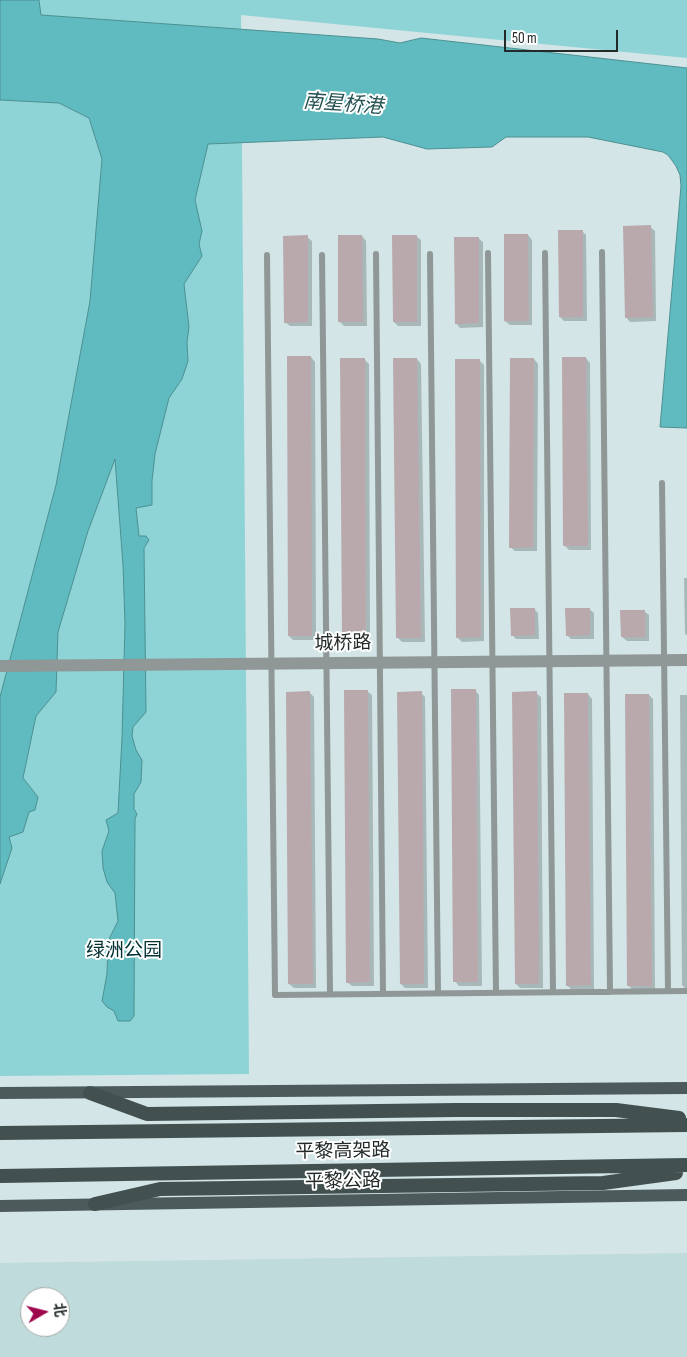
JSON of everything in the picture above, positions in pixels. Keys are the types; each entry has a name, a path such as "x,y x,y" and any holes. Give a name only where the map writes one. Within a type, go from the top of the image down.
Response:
{"highway":[{"path":"90,1093 146,1114 606,1110 687,1118"},
{"name":"平黎高架路","path":"0,1133 687,1125"},
{"name":"平黎高架路","path":"0,1176 687,1165"},
{"path":"95,1204 160,1189 603,1183 687,1171"}],"main road":[{"path":"0,1093 687,1088"},
{"name":"平黎公路","path":"0,1206 687,1195"}],"street":[{"name":"城桥路","path":"0,666 687,660"}],"lane":[{"path":"602,252 610,992"},
{"path":"488,253 496,993"},
{"path":"545,253 553,992"},
{"path":"376,254 383,994"},
{"path":"430,254 438,993"},
{"path":"322,255 330,994"},
{"path":"267,256 275,995 687,991"},
{"path":"662,483 668,991"}],"shaded area":[{"path":"687,1253 687,1357 0,1357 0,1263"}],"green space":[{"name":"绿洲公园","path":"0,0 687,0 687,58 241,15 249,1074 0,1076"}],"water":[{"name":"南星桥港","path":"0,0 39,0 41,15 378,39 400,43 421,38 687,68 687,428 660,427 681,186 680,175 676,166 668,155 663,152 588,137 506,137 492,147 427,149 383,137 208,144 195,200 202,231 199,244 202,256 184,284 189,327 187,342 188,361 182,379 169,398 155,454 152,505 136,508 139,536 146,536 149,540 144,548 146,712 133,727 132,736 136,750 142,760 141,782 134,794 134,809 137,814 135,819 134,1016 130,1021 118,1021 114,1011 102,1001 107,974 108,941 118,921 115,893 107,882 103,868 102,851 109,831 106,820 118,813 122,738 125,623 123,565 115,459 88,531 58,632 56,692 36,716 23,778 38,797 35,810 29,812 23,832 9,837 12,848 0,884 0,697 56,485 90,301 102,159 89,118 59,103 0,100"}],"building":[{"path":"651,225 653,317 625,318 623,226"},
{"path":"558,230 583,230 583,317 559,317"},
{"path":"504,234 528,234 529,321 504,321"},
{"path":"308,235 308,322 284,323 283,236"},
{"path":"338,235 362,235 363,322 338,322"},
{"path":"392,235 417,235 417,322 393,322"},
{"path":"454,237 479,237 479,323 455,324"},
{"path":"287,356 311,356 312,636 288,636"},
{"path":"562,357 586,357 588,546 563,546"},
{"path":"340,358 365,358 366,636 342,637"},
{"path":"393,358 417,358 421,638 396,638"},
{"path":"510,358 534,358 533,547 509,548"},
{"path":"455,359 480,359 481,637 456,638"},
{"path":"510,608 535,608 535,635 511,636"},
{"path":"565,608 590,608 590,635 566,636"},
{"path":"620,610 645,610 645,637 621,637"},
{"path":"451,689 476,689 478,982 453,982"},
{"path":"344,690 368,690 370,982 346,983"},
{"path":"310,691 313,984 288,984 286,692"},
{"path":"422,691 424,984 400,984 397,692"},
{"path":"537,691 539,984 515,984 512,692"},
{"path":"564,693 588,693 591,985 566,986"},
{"path":"625,694 649,694 652,986 627,986"}]}
